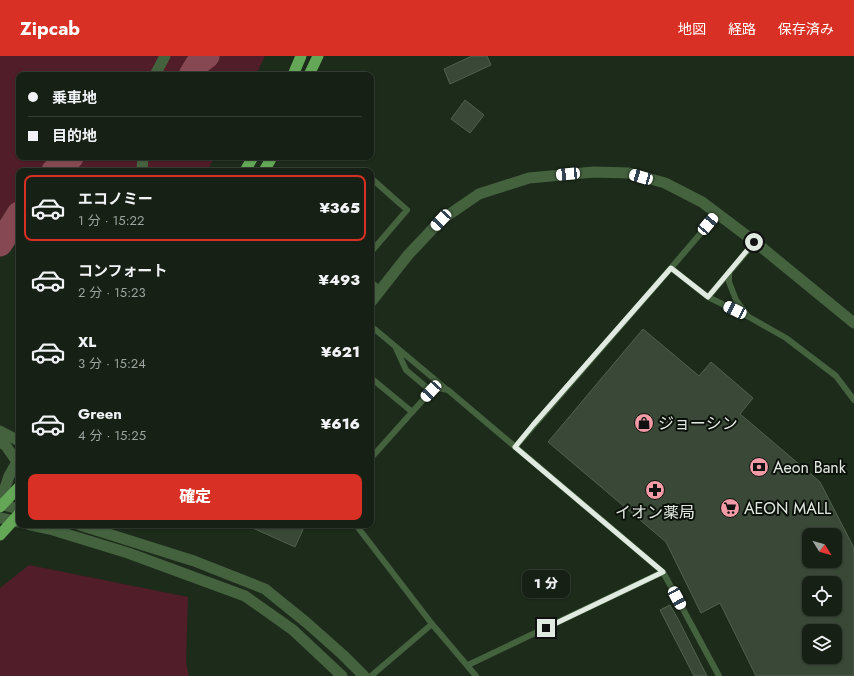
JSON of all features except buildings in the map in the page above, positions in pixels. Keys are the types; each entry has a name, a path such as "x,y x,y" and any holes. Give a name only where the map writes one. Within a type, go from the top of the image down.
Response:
{"highway":[{"path":"294,72 301,56"},
{"path":"310,72 318,56"},
{"path":"0,508 16,490"},
{"path":"0,535 16,517"}],"street":[{"path":"157,72 166,56"},
{"path":"374,298 408,256 441,220 479,194 529,178 594,172 629,173 665,184 702,202 718,213 854,323"},
{"path":"0,431 16,439"},
{"path":"0,442 6,446 16,461"},
{"path":"0,494 5,488 9,476 16,464"},
{"path":"0,504 16,507"},
{"path":"0,518 16,521"},
{"path":"44,528 128,553 245,596 293,630 342,676"},
{"path":"90,528 194,561 264,590 307,623 364,676"}],"lane":[{"path":"374,181 407,210 374,248"},
{"path":"515,447 718,213"},
{"path":"708,297 754,242"},
{"path":"671,268 708,297 749,317 786,338 836,376 854,400"},
{"path":"729,272 729,282 736,300 749,317"},
{"path":"374,284 381,290"},
{"path":"374,329 663,572 719,676"},
{"path":"395,347 406,370 431,391"},
{"path":"374,380 412,412"},
{"path":"374,455 431,391 438,388 448,390"},
{"path":"358,528 432,624 476,676"},
{"path":"468,665 663,572"},
{"path":"371,676 432,624"}],"shaded area":[{"path":"0,56 265,56 257,72 16,72 16,160 213,160 209,168 16,168 16,225 0,238"},
{"path":"29,565 188,597 186,662 189,676 0,676 0,588"}],"waterway":[{"path":"193,72 199,62 207,56"},
{"path":"58,168 67,160"},
{"path":"0,244 16,219"}],"place":[{"name":"ジョーシン","path":"644,423"},
{"name":"Aeon Bank","path":"759,467"},
{"name":"イオン薬局","path":"655,490"},
{"name":"AEON MALL","path":"730,508"}],"route":[{"path":"546,628 663,572 515,447 671,268 708,297 754,242"}]}
